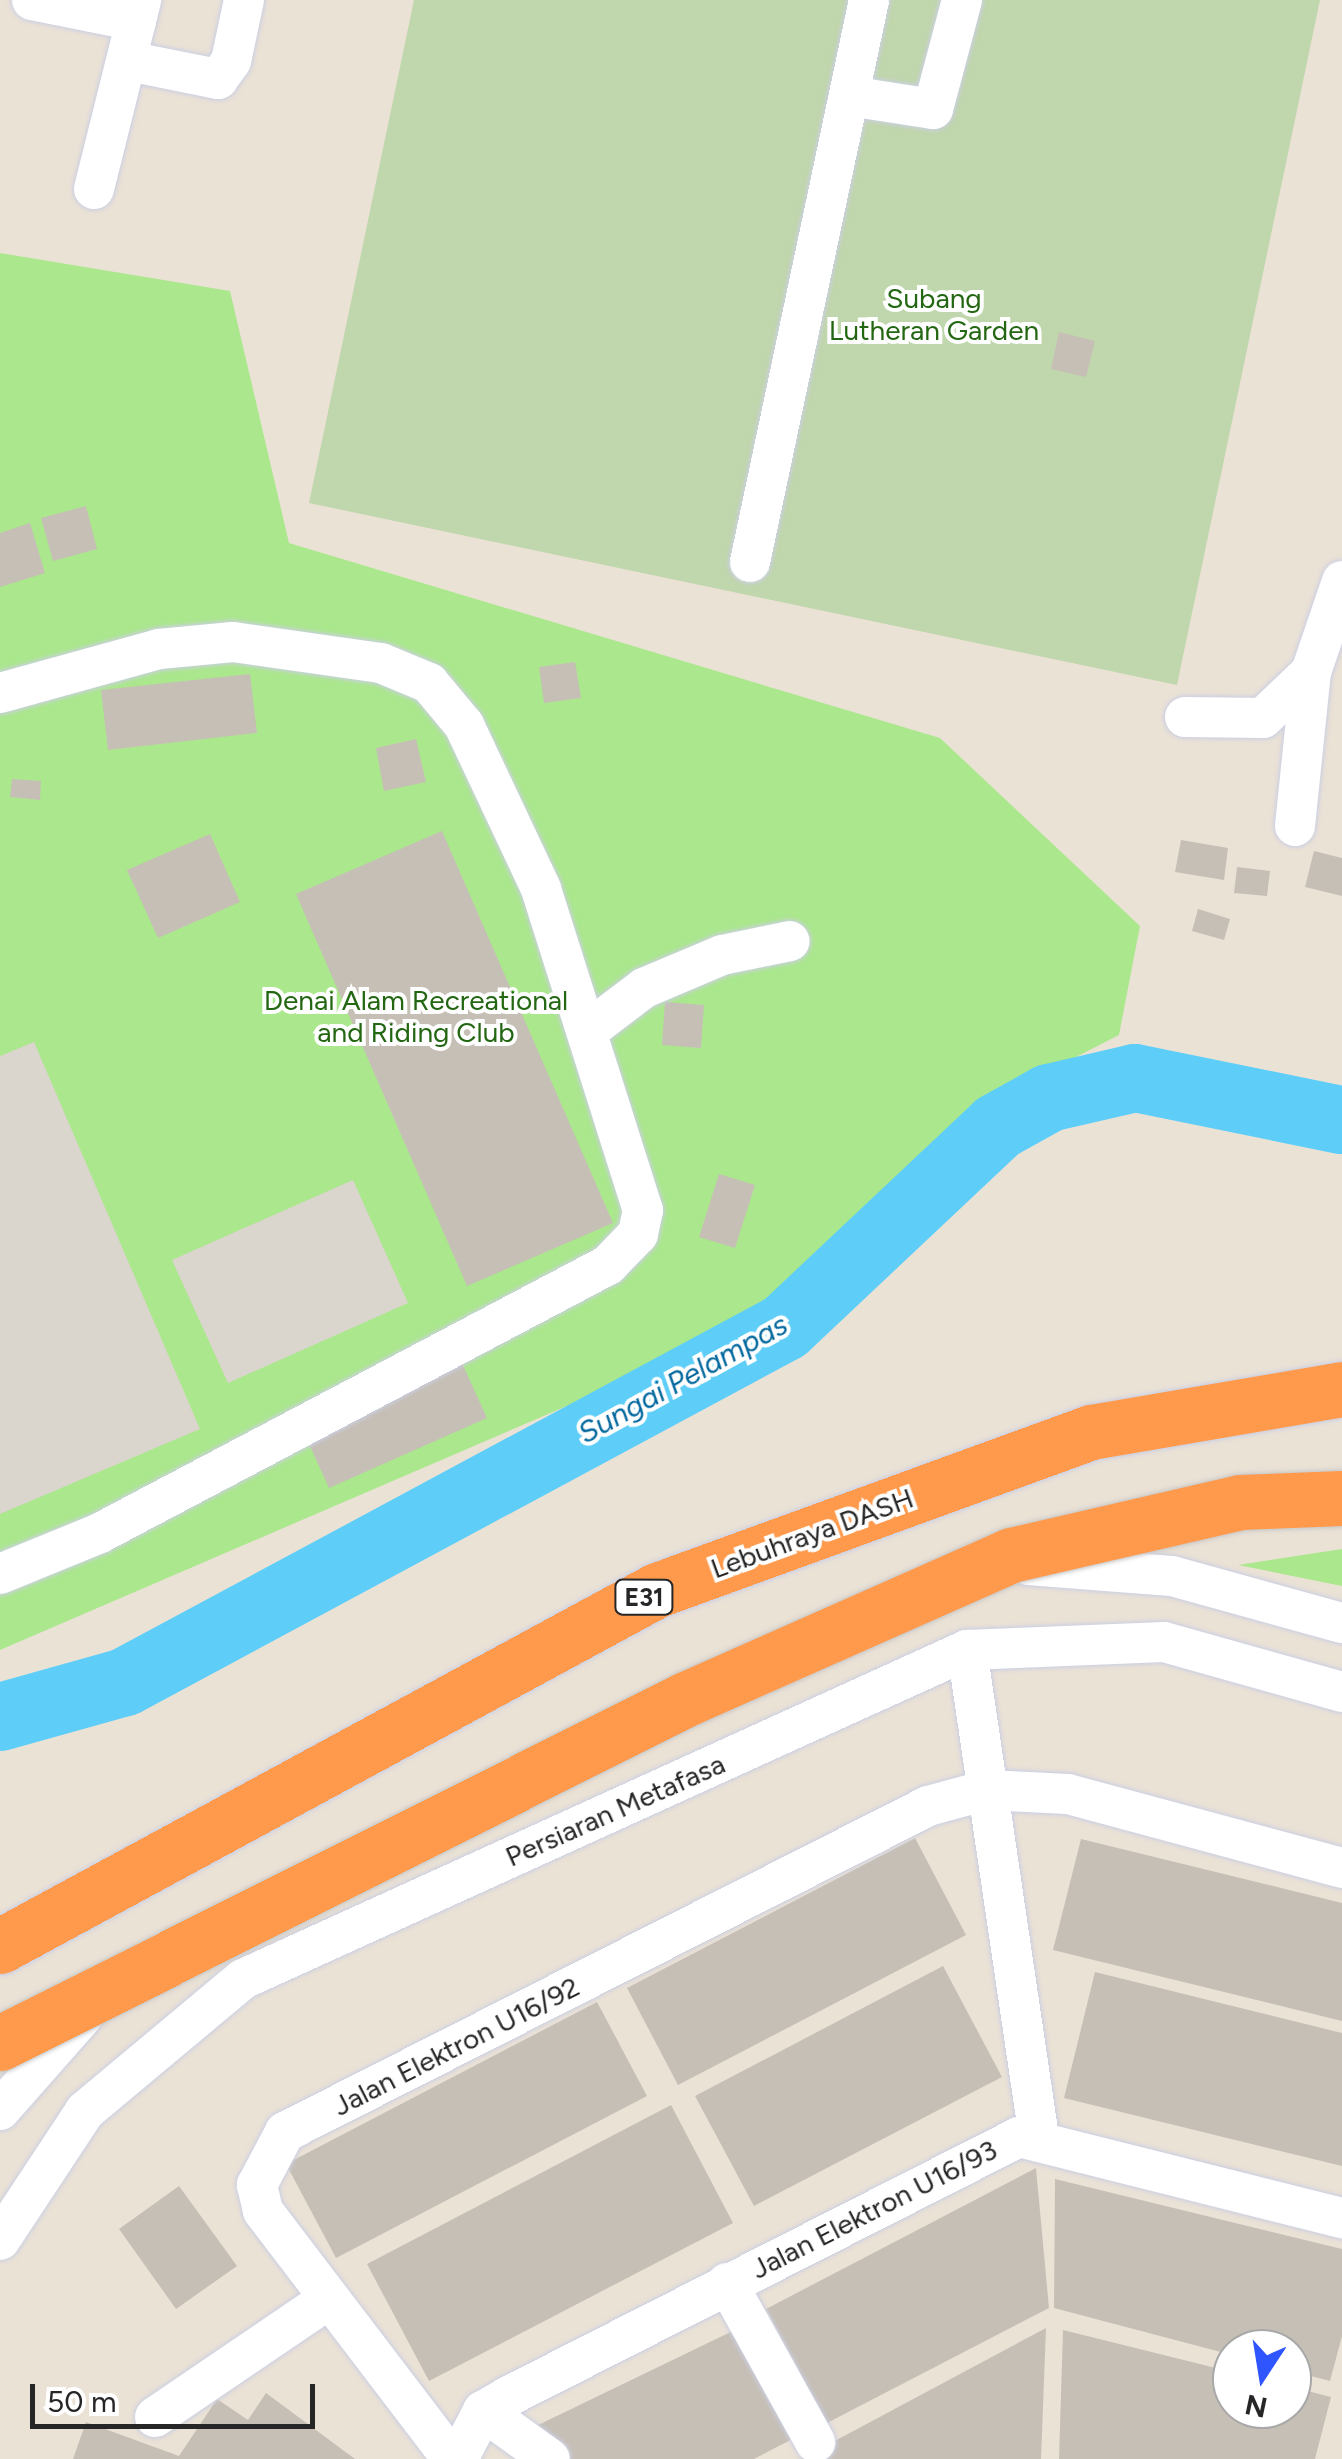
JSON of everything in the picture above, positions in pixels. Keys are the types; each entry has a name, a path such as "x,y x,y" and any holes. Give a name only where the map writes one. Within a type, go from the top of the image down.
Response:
{"highway":[{"name":"Lebuhraya DASH","path":"0,1946 657,1590 1090,1432 1342,1389"},
{"path":"0,2044 686,1699 1011,1555 1240,1502 1342,1498"}],"street":[{"path":"32,0 139,10 94,189"},
{"path":"128,61 218,79 244,0"},
{"path":"750,562 869,0"},
{"path":"849,96 933,109 962,0"},
{"path":"1295,826 1311,672 1342,582"},
{"path":"0,693 159,649 233,642 408,670 464,725 541,889 590,1028 643,1210 638,1234 608,1265 100,1533 0,1574"},
{"path":"1185,718 1263,718 1311,672"},
{"path":"590,1028 644,988 722,955 790,941"},
{"path":"0,2110 54,2040 98,2002 159,1951 264,1886 920,1574 1037,1564 1172,1576 1342,1623"},
{"name":"Persiaran Metafasa","path":"0,2240 85,2111 243,1979 967,1650 1164,1642 1342,1692"},
{"path":"967,1650 1040,2142"},
{"name":"Jalan Elektron U16/92","path":"455,2459 327,2300 263,2211 257,2185 286,2132 928,1806 986,1790 1068,1794 1342,1868"},
{"name":"Jalan Elektron U16/93","path":"483,2410 726,2282 1019,2136 1342,2218"},
{"path":"726,2282 815,2442"},
{"path":"156,2416 327,2300"},
{"path":"455,2459 483,2410 550,2459"}],"green space":[{"name":"Subang Lutheran Garden","path":"414,0 1320,0 1177,685 309,503"},
{"name":"Denai Alam Recreational and Riding Club","path":"0,253 230,291 289,543 940,738 1140,926 1119,1035 969,1112 769,1319 0,1650"},
{"path":"1342,1549 1342,1586 1238,1565"}],"shaded area":[{"path":"34,1042 200,1429 0,1514 0,1056"},
{"path":"353,1180 408,1303 228,1383 172,1260"}],"building":[{"path":"1059,332 1095,341 1086,377 1051,369"},
{"path":"86,506 97,549 53,561 41,518"},
{"path":"30,523 45,573 0,587 0,533"},
{"path":"575,662 581,698 544,703 539,667"},
{"path":"250,674 257,733 108,750 101,690"},
{"path":"416,739 426,782 384,791 376,748"},
{"path":"12,779 41,781 40,800 10,797"},
{"path":"442,831 613,1223 467,1286 296,894"},
{"path":"210,834 240,902 158,938 127,870"},
{"path":"1181,840 1228,848 1224,880 1175,872"},
{"path":"1314,851 1342,858 1342,896 1305,887"},
{"path":"1237,867 1270,871 1267,896 1234,893"},
{"path":"1198,909 1230,919 1224,940 1192,931"},
{"path":"665,1002 704,1005 701,1048 662,1045"},
{"path":"719,1174 755,1185 735,1248 699,1237"},
{"path":"462,1363 487,1418 329,1488 304,1433"},
{"path":"915,1838 966,1935 678,2085 627,1988"},
{"path":"1081,1839 1342,1903 1342,2021 1053,1950"},
{"path":"943,1966 1002,2077 754,2206 695,2096"},
{"path":"1095,1972 1342,2033 1342,2166 1064,2098"},
{"path":"597,2002 647,2096 336,2258 286,2164"},
{"path":"671,2105 733,2223 429,2381 367,2264"},
{"path":"1036,2168 1049,2308 827,2423 766,2309"},
{"path":"1055,2179 1342,2249 1342,2336 1330,2381 1312,2376 1312,2329 1212,2329 1212,2350 1054,2308"},
{"path":"179,2186 237,2266 176,2309 119,2229"},
{"path":"745,2325 802,2434 754,2459 569,2459 532,2428"},
{"path":"1046,2328 1041,2459 801,2459"},
{"path":"1063,2330 1212,2367 1212,2429 1312,2429 1312,2392 1331,2397 1315,2459 1059,2459"},
{"path":"266,2393 355,2459 73,2459 86,2422 179,2456 217,2399 248,2420"}],"waterway":[{"name":"Sungai Pelampas","path":"0,1717 125,1682 785,1327 997,1127 1049,1098 1135,1078 1342,1120"}]}
